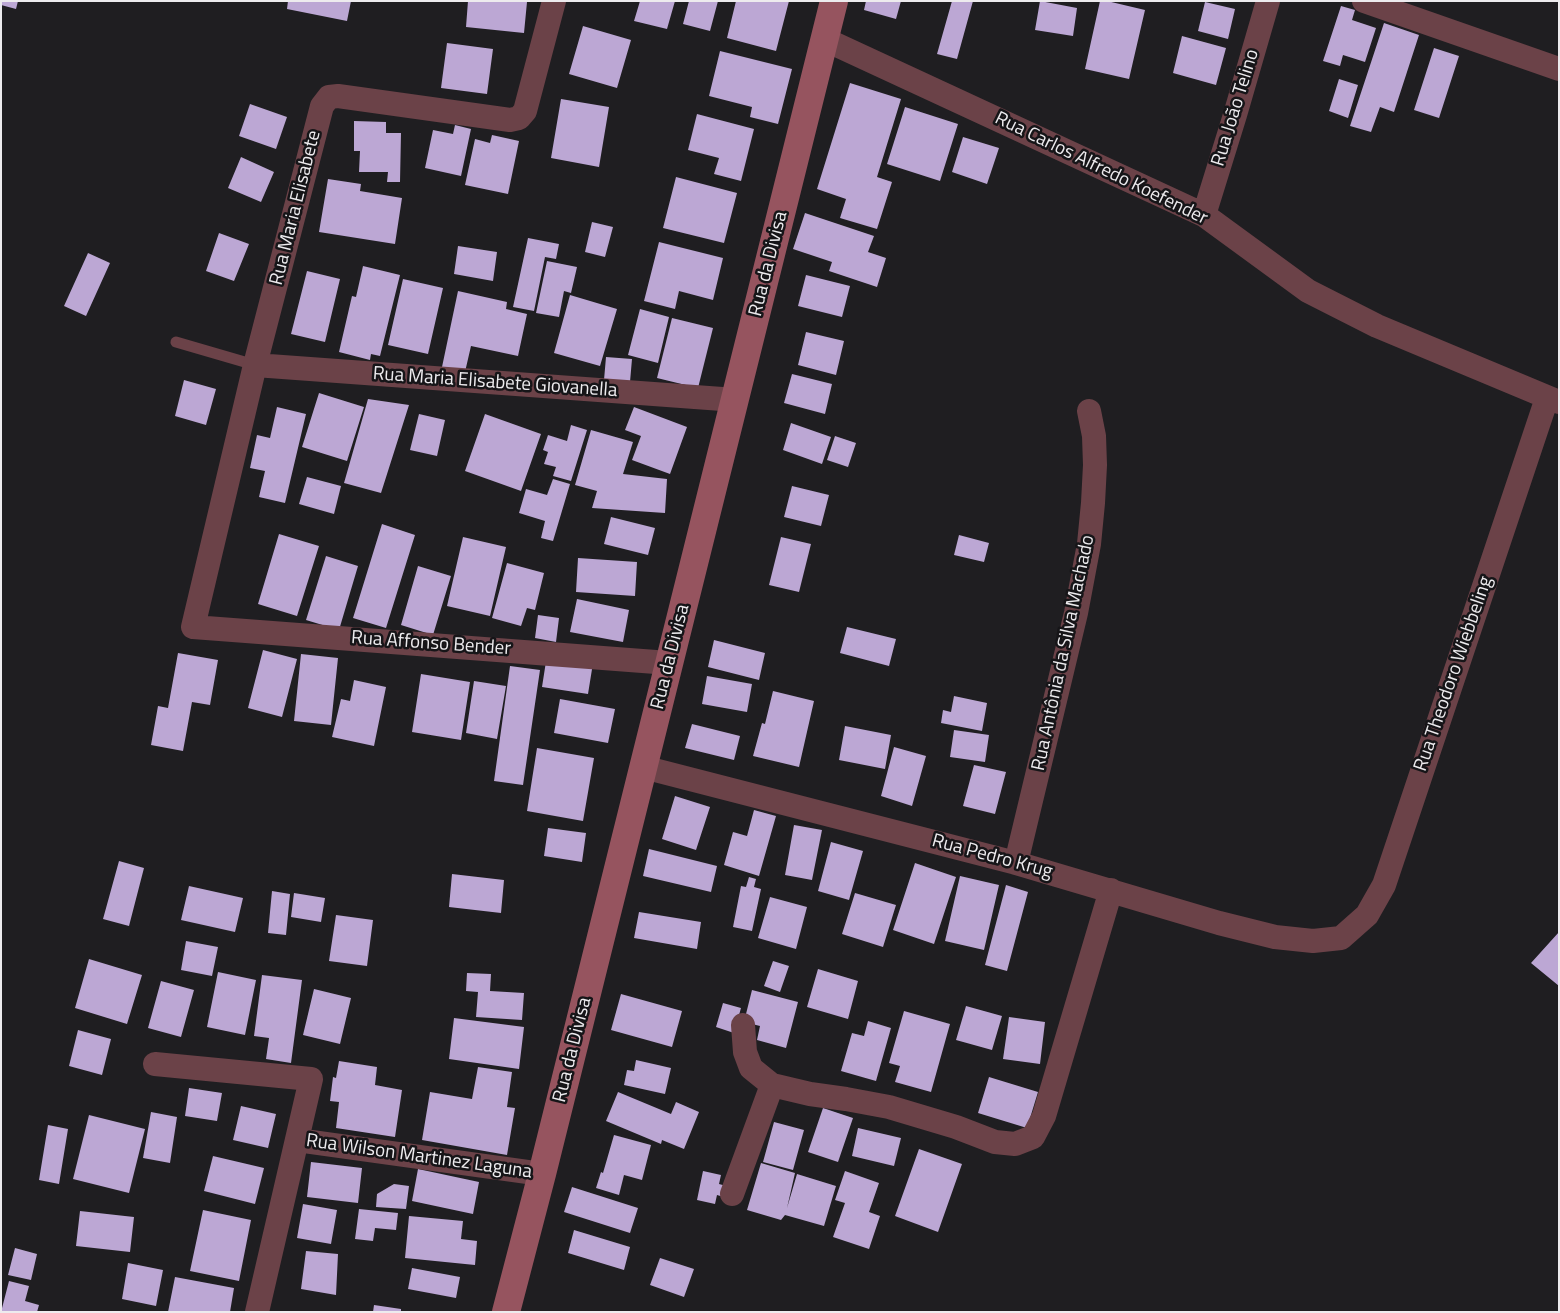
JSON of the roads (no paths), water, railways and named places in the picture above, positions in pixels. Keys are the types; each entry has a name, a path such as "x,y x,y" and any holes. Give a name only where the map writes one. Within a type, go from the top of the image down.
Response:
{"street":[{"name":"Rua Maria Elisabete","path":"192,627 255,365 322,106 329,97 338,96 510,120 518,118 525,110 554,1"},
{"name":"Rua da Divisa","path":"506,1312 736,400 834,1"},
{"name":"Rua João Telino","path":"1204,215 1268,1"},
{"path":"1364,1 1559,69"},
{"name":"Rua Carlos Alfredo Koefender","path":"824,39 1204,215 1308,291 1377,326 1553,400"},
{"name":"Rua Maria Elisabete Giovanella","path":"255,365 736,400"},
{"name":"Rua Theodoro Wiebbeling","path":"1341,938 1366,915 1384,885 1553,400"},
{"name":"Rua Antônia da Silva Machado","path":"1016,863 1076,613 1089,544 1095,465 1094,436 1089,411"},
{"name":"Rua Affonso Bender","path":"192,627 669,663"},
{"name":"Rua Pedro Krug","path":"643,767 1016,863 1275,937 1312,941 1341,938"},
{"path":"743,1025 745,1052 751,1068 772,1084 810,1094 846,1098 889,1107 956,1127 996,1142 1015,1144 1033,1137 1044,1116 1111,890"},
{"path":"155,1064 311,1079 257,1312"},
{"path":"732,1194 772,1084"},
{"name":"Rua Wilson Martinez Laguna","path":"296,1140 542,1174"}],"lane":[{"path":"176,342 255,365"}]}
